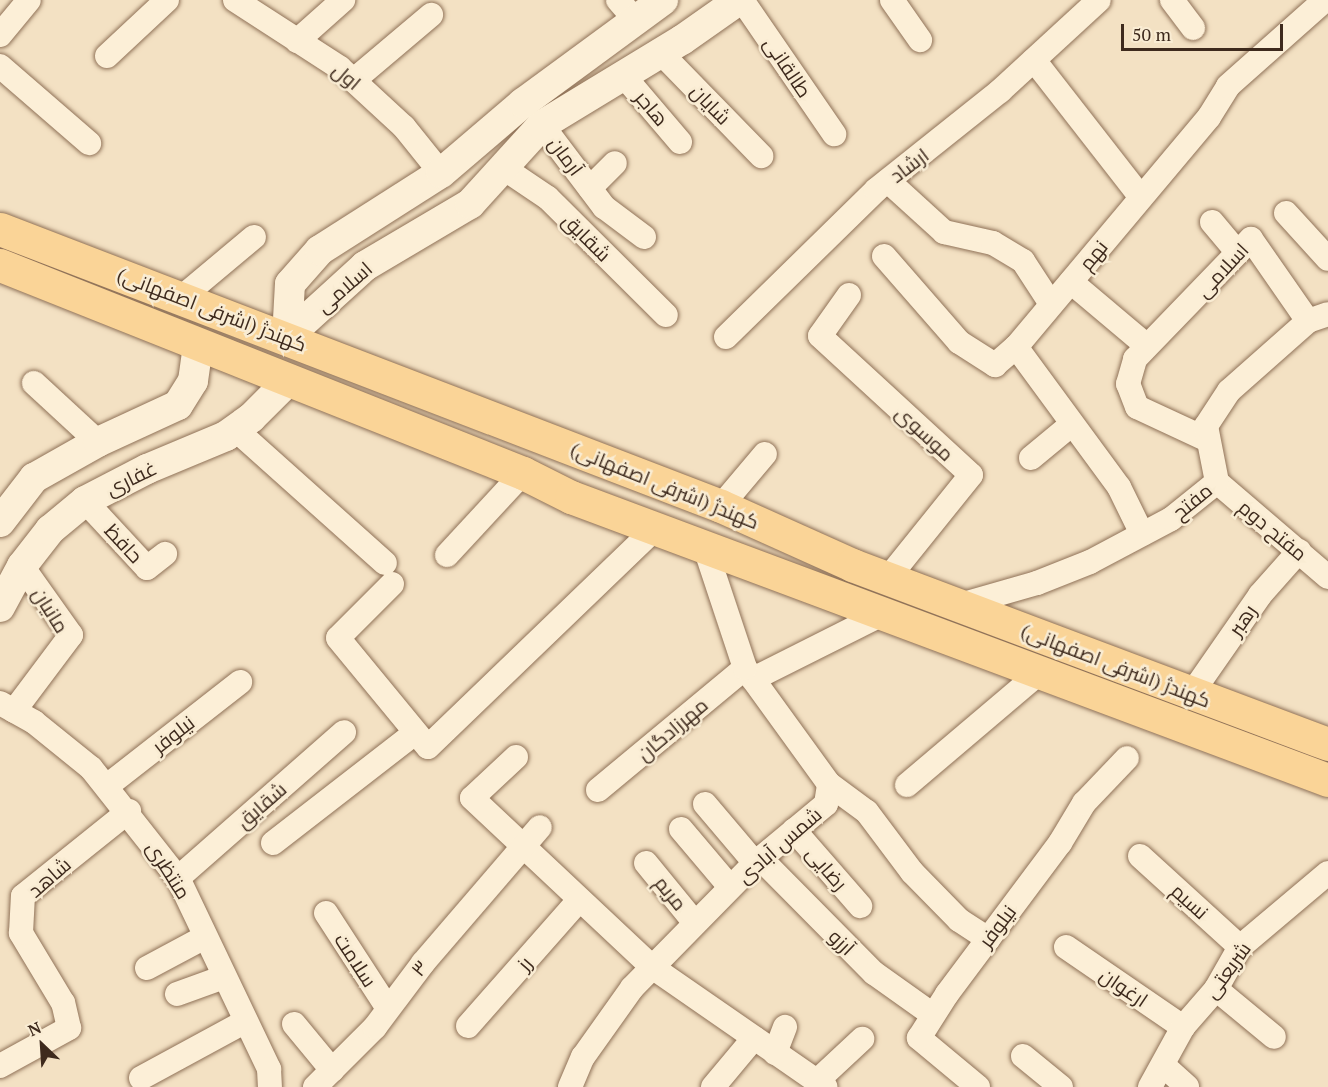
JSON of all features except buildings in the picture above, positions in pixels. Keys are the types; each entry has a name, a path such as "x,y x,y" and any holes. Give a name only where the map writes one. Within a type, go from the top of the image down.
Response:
{"main road":[{"name":"کهندژ (اشرفی اصفهانی)","path":"0,229 661,482 721,506 852,565 1328,744"},
{"name":"کهندژ (اشرفی اصفهانی)","path":"0,266 523,473 571,496 1328,780"},
{"path":"571,496 675,518 685,509 684,505 661,482"},
{"path":"699,544 699,532 709,532 797,562 852,565"}],"street":[{"path":"0,35 29,0"},
{"path":"107,56 167,0"},
{"name":"اول","path":"235,0 297,40 354,81 404,127 441,173"},
{"path":"297,40 343,0"},
{"name":"اسلامی","path":"287,337 290,284 320,250 441,173 524,103 627,10 663,0"},
{"name":"اسلامی","path":"287,337 365,266 470,204 542,125 661,53 740,0"},
{"name":"طالقانی","path":"740,0 834,134"},
{"path":"892,0 920,40"},
{"name":"ارشاد","path":"726,337 888,181 1034,60 1099,0"},
{"path":"1172,0 1193,28"},
{"name":"نهم","path":"884,256 959,342 994,365 1016,347 1071,282 1140,196 1209,117 1228,86 1325,0"},
{"path":"354,81 431,15"},
{"name":"شایان","path":"661,53 761,156"},
{"path":"1034,60 1140,196"},
{"path":"0,66 89,143"},
{"name":"هاجر","path":"623,75 680,142"},
{"name":"آرمان","path":"542,125 604,207 645,237"},
{"name":"آرمان","path":"590,188 615,164"},
{"name":"شقایق","path":"502,167 548,198 666,315"},
{"path":"888,181 944,232 993,243 1023,261 1051,304"},
{"path":"1286,213 1328,259"},
{"path":"1212,222 1238,253"},
{"path":"181,298 254,237"},
{"name":"اسلامی","path":"1208,440 1137,407 1128,384 1134,359 1251,239 1318,317"},
{"path":"1071,282 1147,346"},
{"name":"موسوی","path":"849,295 820,336 971,475 889,577"},
{"name":"مفتح","path":"960,605 1037,583 1142,534 1171,519 1217,482 1206,426 1229,391 1318,317"},
{"path":"0,522 34,478 98,442 178,405 193,381 198,344"},
{"path":"1016,347 1119,487 1142,534"},
{"name":"غفاری","path":"0,607 22,566 50,530 86,501 235,429 289,380"},
{"path":"34,383 98,442"},
{"path":"1032,458 1072,424"},
{"path":"235,429 389,574 338,638 428,747 657,527"},
{"path":"721,506 765,454"},
{"path":"447,555 523,473"},
{"name":"مفتح دوم","path":"1217,482 1328,578"},
{"name":"حافظ","path":"86,501 147,568 165,554"},
{"name":"شمس آبادی","path":"570,1087 583,1057 632,988 758,860 826,804 829,784 749,673 699,544"},
{"name":"رهبر","path":"1192,693 1260,595 1299,551"},
{"name":"مانیان","path":"7,707 71,635 22,566"},
{"path":"749,673 882,614"},
{"name":"مهرزادگان","path":"598,790 749,673"},
{"path":"906,785 1039,673"},
{"name":"نیلوفر","path":"107,786 240,682"},
{"name":"منتظری","path":"7,707 92,768 129,811 178,878 269,1070 270,1087"},
{"name":"شقایق","path":"178,878 344,732"},
{"path":"273,843 415,733"},
{"path":"516,757 472,798 652,967 821,1084 861,1039"},
{"name":"نیلوفر","path":"978,1087 919,1038 933,1015 1060,843 1084,803 1128,758"},
{"path":"829,784 867,812 912,872 959,920 988,939"},
{"name":"آرزو","path":"705,804 758,860 874,973 933,1015"},
{"name":"شاهد","path":"0,1066 69,1029 63,1003 21,933 23,896 129,811"},
{"name":"۳","path":"315,1087 375,1027 387,1007 540,827"},
{"path":"681,829 730,887"},
{"name":"رضایی","path":"794,830 860,906"},
{"name":"نسیم","path":"1140,856 1240,947"},
{"name":"مریم","path":"646,863 695,923"},
{"name":"شریعتی","path":"1150,1087 1164,1066 1183,1026 1216,989 1240,947 1328,873"},
{"name":"رز","path":"468,1026 579,900"},
{"name":"سلامت","path":"326,913 387,1007"},
{"path":"147,968 205,937"},
{"name":"ارغوان","path":"1066,947 1183,1026"},
{"path":"177,994 224,977"},
{"path":"1216,989 1274,1037"},
{"path":"141,1078 246,1021"},
{"path":"294,1024 332,1070"},
{"path":"776,1053 785,1027"},
{"path":"713,1087 754,1038"},
{"path":"1023,1056 1061,1087"},
{"path":"1164,1066 1187,1087"}]}
